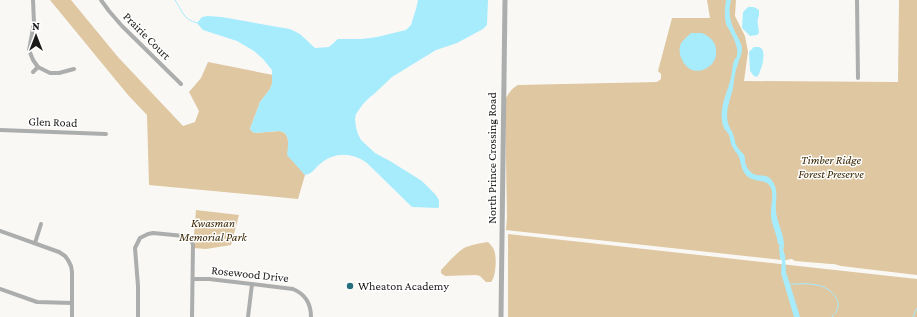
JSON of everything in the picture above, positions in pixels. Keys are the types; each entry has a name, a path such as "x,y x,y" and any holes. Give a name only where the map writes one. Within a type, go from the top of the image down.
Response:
{"street":[{"path":"33,0 34,23 30,50 31,57 38,67 47,72 59,73 74,69"},
{"name":"Prairie Court","path":"101,0 122,26 181,84"},
{"name":"North Prince Crossing Road","path":"501,317 505,0"},
{"path":"857,0 858,78"},
{"path":"33,72 38,67"},
{"name":"Glen Road","path":"0,130 106,134"},
{"path":"35,243 41,224"},
{"path":"0,231 59,252 65,256 71,266 72,272 72,317"},
{"path":"138,317 136,244 140,238 153,233 184,236 189,238 193,245 192,317"},
{"name":"Rosewood Drive","path":"193,279 289,288 303,294 309,304 311,317"},
{"path":"248,317 252,284"},
{"path":"0,289 38,302 72,303"}],"green space":[{"path":"50,0 71,0 118,57 183,126 195,122 199,111 189,92 201,78 208,62 273,75 270,89 260,102 250,129 254,133 279,131 285,134 288,140 288,155 305,175 298,199 149,185 147,115 128,95"},
{"name":"Timber Ridge Forest Preserve","path":"707,0 736,0 735,16 745,36 748,52 744,81 898,82 899,0 917,0 917,275 834,264 795,261 791,259 785,260 783,249 780,251 780,258 782,260 506,230 505,100 509,93 518,85 657,82 661,79 661,74 658,71 672,18 710,18"},
{"name":"Kwasman Memorial Park","path":"196,210 239,215 231,245 206,249 193,248"},
{"path":"508,234 917,279 917,317 508,317"},
{"path":"488,242 494,249 496,257 495,272 491,282 486,282 480,276 476,275 445,276 441,273 441,270 464,248"}],"water":[{"path":"418,0 488,0 487,25 483,29 457,43 436,50 392,77 363,104 356,114 355,119 358,134 361,140 375,153 422,181 439,200 438,208 412,207 367,163 361,159 349,155 331,157 320,164 313,171 305,175 287,155 288,140 283,132 254,133 250,129 260,102 272,84 272,70 254,51 237,41 203,30 197,23 202,17 208,16 222,17 290,29 300,34 315,48 329,47 338,39 362,39 406,30 411,25"},
{"path":"726,0 731,0 731,20 742,47 728,107 727,116 729,127 737,146 744,154 748,169 755,174 768,177 775,186 776,212 784,241 783,250 785,255 786,273 800,317 794,317 781,273 782,261 780,258 780,245 778,244 771,216 771,188 767,183 750,178 745,174 739,157 732,146 729,135 724,129 722,122 723,103 731,78 733,65 737,56 737,47 726,24"},
{"path":"748,7 754,7 759,10 759,33 757,35 750,36 742,28 743,12"},
{"path":"691,33 701,33 705,35 711,39 715,46 716,54 713,62 703,70 694,71 690,69 681,57 680,45"},
{"path":"754,47 761,48 763,52 761,68 757,77 750,71 749,52"}],"waterway":[{"path":"175,0 183,14 188,19 197,23"},
{"path":"791,284 814,284 826,288 834,294 838,307 832,317"},
{"path":"913,317 917,308"}],"place":[{"name":"Wheaton Academy","path":"350,286"}]}
